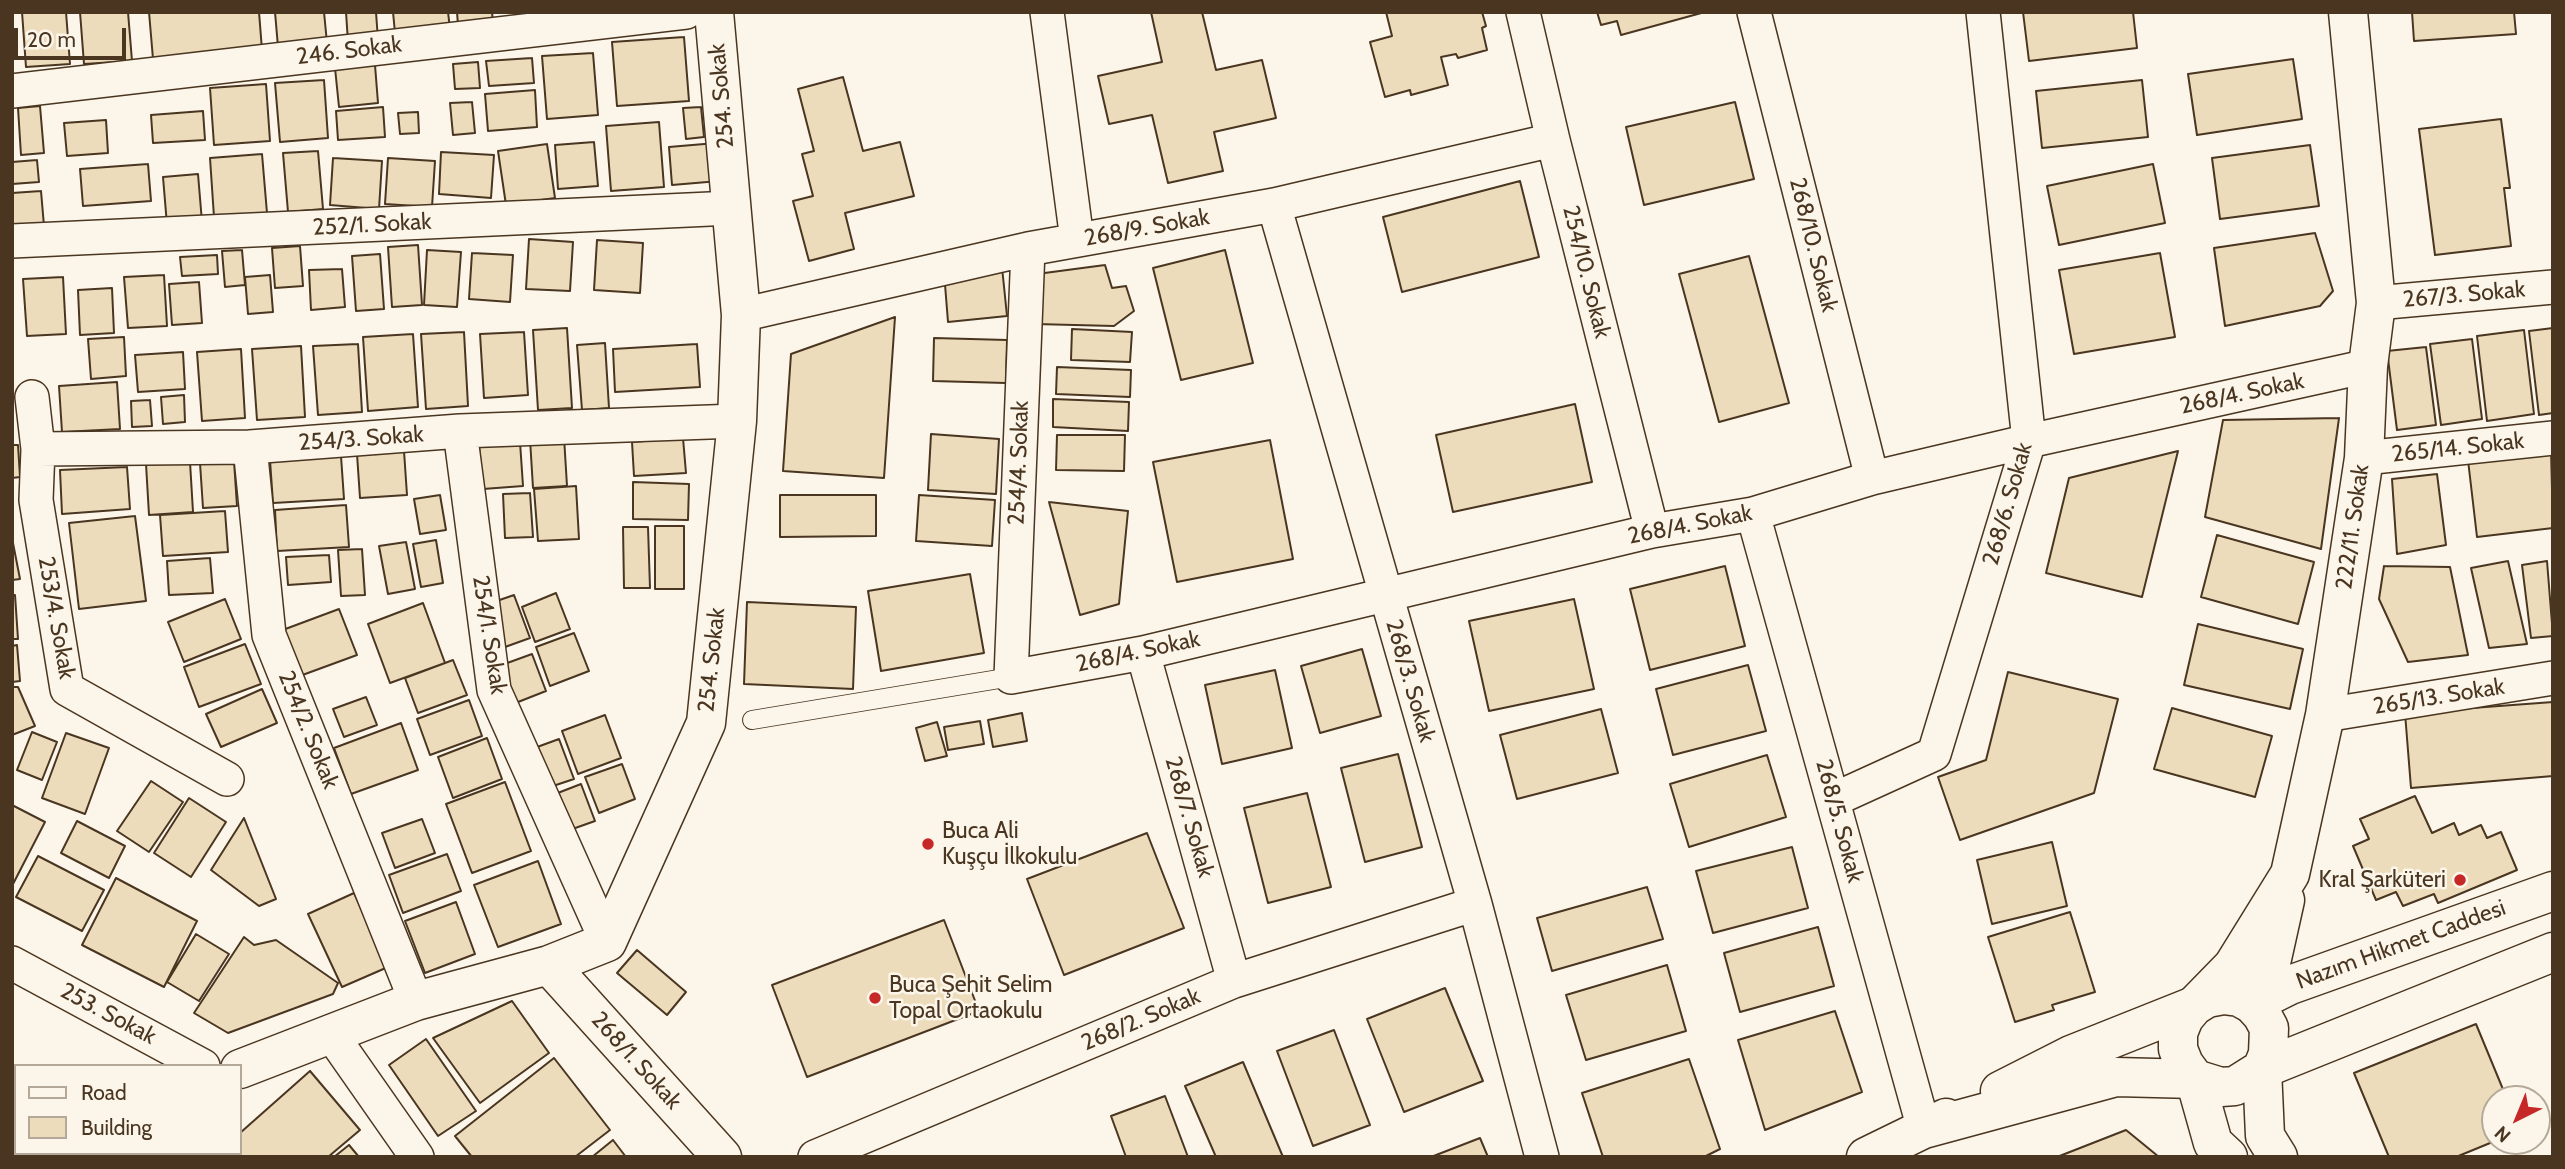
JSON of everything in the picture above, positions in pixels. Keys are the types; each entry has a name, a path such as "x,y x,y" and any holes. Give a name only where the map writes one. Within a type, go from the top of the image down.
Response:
{"street":[{"name":"246. Sokak","path":"12,91 685,12"},
{"name":"254. Sokak","path":"607,942 706,723 737,421 741,315 714,12"},
{"path":"1047,12 1077,240"},
{"name":"254/10. Sokak","path":"1522,12 1653,531"},
{"name":"268/10. Sokak","path":"1754,12 1872,478"},
{"name":"268/6. Sokak","path":"1833,800 1934,754 2029,441 1983,12"},
{"name":"222/11. Sokak","path":"2194,1006 2233,966 2290,874 2325,715 2364,458 2368,366 2376,303 2348,12"},
{"name":"268/9. Sokak","path":"741,315 1028,249 1274,205 1553,140"},
{"name":"268/3. Sokak","path":"1274,205 1475,904 1542,1157"},
{"name":"252/1. Sokak","path":"12,242 732,208"},
{"name":"254/4. Sokak","path":"1011,677 1028,249"},
{"name":"267/3. Sokak","path":"2376,303 2553,287"},
{"name":"268/4. Sokak","path":"1011,677 1143,653 1653,531 1753,514 1872,478 2368,366"},
{"path":"32,397 38,449"},
{"name":"254/3. Sokak","path":"38,449 250,447 460,431 737,421"},
{"name":"254/1. Sokak","path":"460,431 494,690 607,942"},
{"name":"265/14. Sokak","path":"2364,458 2553,438"},
{"name":"254/2. Sokak","path":"250,447 269,635 416,1001"},
{"name":"253/4. Sokak","path":"38,449 24,499 67,689 227,779"},
{"name":"268/5. Sokak","path":"1753,514 1924,1129"},
{"name":"268/7. Sokak","path":"1143,653 1234,981"},
{"name":"265/13. Sokak","path":"2325,715 2553,678"},
{"path":"2281,974 2281,923 2290,874"},
{"name":"Nazım Hikmet Caddesi","path":"2252,1004 2281,974 2553,891"},
{"name":"268/2. Sokak","path":"815,1157 1234,981 1475,904"},
{"path":"242,1068 416,1001 549,965 607,942"},
{"path":"1924,1129 2116,1077 2195,1079 2221,1087 2235,1086 2262,1069 2553,952"},
{"name":"253. Sokak","path":"12,963 199,1064"},
{"name":"268/1. Sokak","path":"549,965 722,1157"},
{"path":"1866,1157 2071,1055 2194,1006 2207,998 2223,995 2239,997 2252,1004 2269,1028 2268,1055 2262,1069 2265,1136 2278,1157"},
{"path":"2194,1006 2184,1018 2178,1033 2178,1049 2184,1064 2195,1079 2213,1143 2228,1157"},
{"path":"331,1034 416,1157"}],"lane":[{"path":"752,720 1011,677"}],"building":[{"path":"22,12 66,12 70,64 26,67"},
{"path":"80,12 128,12 132,61 84,64"},
{"path":"149,12 259,12 262,50 153,59"},
{"path":"275,12 324,12 327,43 278,47"},
{"path":"346,12 376,12 378,40 348,42"},
{"path":"393,12 448,12 450,29 395,33"},
{"path":"457,12 492,12 493,22 458,25"},
{"path":"1151,12 1202,12 1216,70 1262,60 1276,118 1214,132 1223,171 1168,183 1152,115 1109,124 1098,76 1162,62"},
{"path":"1386,12 1482,12 1486,26 1482,28 1487,50 1458,58 1456,54 1441,57 1448,85 1411,95 1410,90 1385,97 1370,42 1392,36"},
{"path":"1597,12 1705,12 1621,35 1617,21 1601,25"},
{"path":"2023,12 2133,12 2137,48 2029,61"},
{"path":"2412,12 2514,12 2516,34 2414,41"},
{"path":"684,37 689,101 617,106 612,42"},
{"path":"593,53 598,115 547,119 542,56"},
{"path":"532,58 534,83 489,86 486,61"},
{"path":"2293,59 2302,119 2197,135 2188,74"},
{"path":"478,62 480,88 455,89 453,64"},
{"path":"375,65 378,103 339,107 335,68"},
{"path":"843,77 863,151 900,142 914,196 845,213 854,249 809,261 793,201 813,196 802,154 814,151 798,89"},
{"path":"324,80 328,138 280,142 275,83"},
{"path":"2142,80 2148,137 2042,148 2036,91"},
{"path":"266,84 270,141 214,145 210,88"},
{"path":"535,90 537,127 488,131 485,94"},
{"path":"472,102 475,133 453,135 450,103"},
{"path":"1735,102 1754,179 1644,205 1626,127"},
{"path":"40,106 44,153 21,155 18,108"},
{"path":"383,107 385,137 338,140 336,111"},
{"path":"701,107 704,137 686,139 683,108"},
{"path":"203,111 205,140 153,143 151,115"},
{"path":"418,112 419,133 400,134 398,113"},
{"path":"2501,119 2510,188 2504,188 2511,246 2435,255 2419,129"},
{"path":"106,120 108,153 67,156 64,123"},
{"path":"659,122 664,187 611,191 606,126"},
{"path":"594,142 598,186 558,189 555,145"},
{"path":"716,143 719,181 672,185 669,147"},
{"path":"547,144 555,198 506,205 498,151"},
{"path":"2310,145 2319,206 2220,219 2212,158"},
{"path":"318,151 323,209 288,212 283,153"},
{"path":"441,152 494,155 491,198 439,194"},
{"path":"262,154 267,213 214,217 210,158"},
{"path":"333,158 382,161 379,209 330,205"},
{"path":"388,158 435,161 432,207 385,204"},
{"path":"37,160 39,182 12,184 12,162"},
{"path":"148,164 151,201 83,206 80,169"},
{"path":"2153,164 2165,223 2059,245 2047,186"},
{"path":"198,174 202,222 167,225 163,177"},
{"path":"1520,181 1539,257 1402,292 1383,217"},
{"path":"41,191 44,226 12,228 12,193"},
{"path":"2315,233 2333,291 2320,306 2225,326 2214,248"},
{"path":"529,239 573,242 570,291 526,289"},
{"path":"597,240 643,243 640,293 594,290"},
{"path":"418,245 422,305 392,307 388,247"},
{"path":"300,246 303,286 275,288 272,248"},
{"path":"242,250 245,285 225,287 222,251"},
{"path":"427,250 461,252 457,307 424,305"},
{"path":"1225,250 1253,363 1181,380 1153,268"},
{"path":"472,253 513,255 510,302 469,299"},
{"path":"2160,253 2175,337 2074,354 2059,270"},
{"path":"380,254 384,309 356,311 352,256"},
{"path":"217,255 218,274 182,276 180,257"},
{"path":"1749,256 1789,403 1719,422 1679,274"},
{"path":"1105,265 1112,288 1126,286 1134,311 1114,326 1035,324 1037,274"},
{"path":"1002,267 1007,316 948,322 944,272"},
{"path":"342,269 345,307 311,310 309,270"},
{"path":"164,275 167,326 128,328 124,277"},
{"path":"270,275 273,312 248,314 245,277"},
{"path":"63,277 66,334 27,336 23,279"},
{"path":"199,282 202,323 172,325 169,284"},
{"path":"112,288 114,333 80,335 78,290"},
{"path":"895,317 884,478 783,471 791,354"},
{"path":"567,328 572,408 538,410 533,330"},
{"path":"2553,328 2553,413 2539,415 2529,331"},
{"path":"1072,329 1132,332 1130,362 1071,360"},
{"path":"2524,330 2534,414 2487,421 2477,336"},
{"path":"464,332 468,406 426,409 421,334"},
{"path":"524,332 528,395 484,398 480,334"},
{"path":"413,334 418,407 368,411 363,337"},
{"path":"124,337 126,376 91,379 88,339"},
{"path":"934,338 1007,340 1006,383 933,381"},
{"path":"2472,339 2482,419 2441,425 2430,344"},
{"path":"605,343 609,408 582,410 577,345"},
{"path":"358,344 362,412 318,415 313,346"},
{"path":"697,344 700,387 615,392 613,349"},
{"path":"301,346 305,417 257,420 252,349"},
{"path":"2426,347 2436,425 2397,430 2387,351"},
{"path":"241,349 245,418 202,421 197,352"},
{"path":"183,352 185,389 138,392 135,355"},
{"path":"1057,367 1131,370 1130,397 1056,394"},
{"path":"117,382 120,429 62,432 59,386"},
{"path":"184,395 185,422 163,424 161,397"},
{"path":"1053,399 1129,402 1128,431 1053,427"},
{"path":"150,400 152,426 132,427 131,401"},
{"path":"1575,404 1592,482 1453,512 1436,435"},
{"path":"2339,418 2321,549 2205,517 2223,420"},
{"path":"931,434 999,439 996,494 928,490"},
{"path":"1057,435 1125,435 1124,471 1056,470"},
{"path":"564,437 567,486 533,488 530,439"},
{"path":"683,438 686,473 634,476 632,442"},
{"path":"1270,440 1293,559 1177,582 1153,462"},
{"path":"520,442 523,486 483,489 479,445"},
{"path":"12,445 18,445 20,477 12,478"},
{"path":"2551,450 2553,528 2477,537 2468,460"},
{"path":"404,451 407,495 360,498 357,454"},
{"path":"2178,451 2142,597 2046,573 2069,478"},
{"path":"341,456 344,499 273,503 270,460"},
{"path":"234,461 237,506 203,508 200,463"},
{"path":"190,462 193,512 149,515 146,464"},
{"path":"127,467 130,509 62,514 60,470"},
{"path":"2437,474 2446,545 2397,554 2392,479"},
{"path":"633,482 689,484 688,520 633,519"},
{"path":"576,486 579,539 538,541 534,489"},
{"path":"530,493 533,537 505,538 503,494"},
{"path":"440,495 446,530 420,534 414,499"},
{"path":"780,495 876,495 876,536 780,537"},
{"path":"919,495 995,500 992,546 916,541"},
{"path":"1049,502 1128,511 1119,604 1080,615"},
{"path":"346,505 349,547 277,551 275,510"},
{"path":"225,511 228,552 163,556 160,515"},
{"path":"135,516 146,601 79,609 69,523"},
{"path":"655,526 684,526 684,589 655,589"},
{"path":"623,527 648,527 650,588 624,588"},
{"path":"2217,535 2314,562 2298,624 2201,597"},
{"path":"12,538 20,579 12,580"},
{"path":"436,540 443,583 421,587 413,544"},
{"path":"406,542 415,589 388,594 379,546"},
{"path":"362,549 365,595 341,596 338,550"},
{"path":"329,555 331,582 288,585 286,557"},
{"path":"210,558 213,593 169,595 167,561"},
{"path":"2508,561 2527,644 2489,648 2471,568"},
{"path":"2547,561 2553,636 2531,638 2522,565"},
{"path":"1725,566 1745,646 1650,670 1630,589"},
{"path":"2384,566 2450,567 2468,655 2408,662 2379,599"},
{"path":"970,574 984,653 881,671 868,591"},
{"path":"556,593 570,629 535,642 522,607"},
{"path":"12,595 15,595 18,639 12,639"},
{"path":"514,595 530,638 505,647 488,604"},
{"path":"225,599 241,639 184,662 168,622"},
{"path":"1574,599 1594,689 1489,711 1469,621"},
{"path":"747,602 856,607 853,689 744,684"},
{"path":"423,603 445,663 390,683 368,624"},
{"path":"339,609 357,655 297,677 280,631"},
{"path":"2198,624 2303,649 2290,709 2184,685"},
{"path":"574,633 589,671 550,686 536,647"},
{"path":"245,644 261,684 199,707 184,667"},
{"path":"17,645 20,681 12,682 12,646"},
{"path":"1362,649 1381,716 1320,733 1301,666"},
{"path":"532,654 546,691 513,704 499,666"},
{"path":"453,660 467,695 418,713 405,678"},
{"path":"1748,665 1766,731 1673,755 1656,689"},
{"path":"1275,670 1292,748 1222,764 1205,685"},
{"path":"2008,672 2118,699 2094,793 1960,840 1938,777 1986,760"},
{"path":"12,687 18,687 35,726 12,735"},
{"path":"262,689 277,723 221,747 206,714"},
{"path":"366,697 377,725 344,737 333,709"},
{"path":"469,700 482,736 430,755 417,719"},
{"path":"2553,702 2553,776 2411,788 2405,713"},
{"path":"2172,708 2272,736 2255,797 2154,769"},
{"path":"1601,709 1618,773 1517,799 1500,735"},
{"path":"1022,713 1027,741 993,747 988,720"},
{"path":"605,715 621,758 578,774 562,731"},
{"path":"980,721 984,744 948,750 944,727"},
{"path":"937,722 947,756 925,761 916,728"},
{"path":"401,723 418,770 351,794 334,748"},
{"path":"32,732 57,742 42,780 17,770"},
{"path":"66,733 109,748 85,814 42,798"},
{"path":"487,738 502,779 453,798 438,757"},
{"path":"559,739 574,779 544,789 529,750"},
{"path":"1398,754 1422,847 1365,862 1341,768"},
{"path":"1767,755 1786,817 1689,847 1670,784"},
{"path":"622,764 635,799 599,813 585,777"},
{"path":"151,781 183,802 149,852 117,831"},
{"path":"505,782 531,851 472,873 446,804"},
{"path":"581,784 595,821 564,832 550,796"},
{"path":"1307,793 1331,887 1268,903 1244,808"},
{"path":"2415,796 2432,833 2454,823 2459,835 2481,825 2487,838 2501,832 2517,870 2438,903 2434,894 2403,906 2396,892 2376,900 2353,846 2369,839 2360,819"},
{"path":"189,798 226,822 191,877 154,853"},
{"path":"12,805 45,822 12,886"},
{"path":"244,818 276,899 259,906 211,870"},
{"path":"422,819 435,853 395,868 382,833"},
{"path":"77,821 125,846 109,878 61,853"},
{"path":"1147,833 1184,928 1064,975 1027,879"},
{"path":"2052,842 2067,906 1992,924 1977,860"},
{"path":"1792,847 1808,908 1713,933 1696,871"},
{"path":"447,854 461,891 403,913 389,875"},
{"path":"38,856 104,890 82,931 16,897"},
{"path":"538,861 561,924 498,947 474,885"},
{"path":"116,878 197,921 164,987 82,945"},
{"path":"1647,887 1663,939 1552,971 1537,918"},
{"path":"354,893 388,967 342,987 308,914"},
{"path":"456,902 475,954 425,973 405,921"},
{"path":"2070,912 2095,992 2052,1005 2054,1010 2015,1022 1988,937"},
{"name":"Buca Şehit Selim Topal Ortaokulu","path":"944,920 979,1011 807,1077 772,985"},
{"path":"1818,927 1834,986 1740,1012 1724,953"},
{"path":"196,934 229,954 199,1001 167,982"},
{"path":"244,937 254,945 276,940 338,983 333,994 228,1033 194,1013"},
{"path":"637,950 686,992 667,1015 617,973"},
{"path":"1667,965 1686,1031 1586,1060 1566,995"},
{"path":"1445,988 1483,1081 1404,1112 1367,1019"},
{"path":"512,1001 549,1053 480,1103 433,1038"},
{"path":"1835,1011 1862,1092 1765,1130 1738,1040"},
{"path":"2476,1024 2501,1085 2481,1085 2481,1147 2456,1157 2389,1157 2354,1073"},
{"path":"1334,1030 1370,1125 1313,1146 1277,1051"},
{"path":"426,1039 476,1111 438,1136 389,1065"},
{"path":"554,1058 610,1130 575,1157 472,1157 455,1136"},
{"path":"1689,1059 1720,1149 1704,1157 1603,1157 1582,1093"},
{"path":"1243,1062 1283,1157 1216,1157 1185,1086"},
{"path":"310,1071 360,1130 328,1157 230,1157 228,1155 242,1155 242,1131"},
{"path":"12,1073 14,1112 12,1115"},
{"path":"1165,1096 1188,1157 1126,1157 1111,1116"},
{"path":"2126,1130 2159,1157 2057,1157"},
{"path":"1480,1138 1488,1157 1431,1157"},
{"path":"613,1140 626,1157 592,1157"},
{"path":"349,1145 359,1157 334,1157"},
{"path":"69,1155 134,1155 133,1157 68,1157"}],"place":[{"name":"Buca Ali Kuşçu İlkokulu","path":"928,844"},
{"name":"Kral Şarküteri","path":"2460,880"},
{"name":"Buca Şehit Selim Topal Ortaokulu","path":"875,998"}]}
